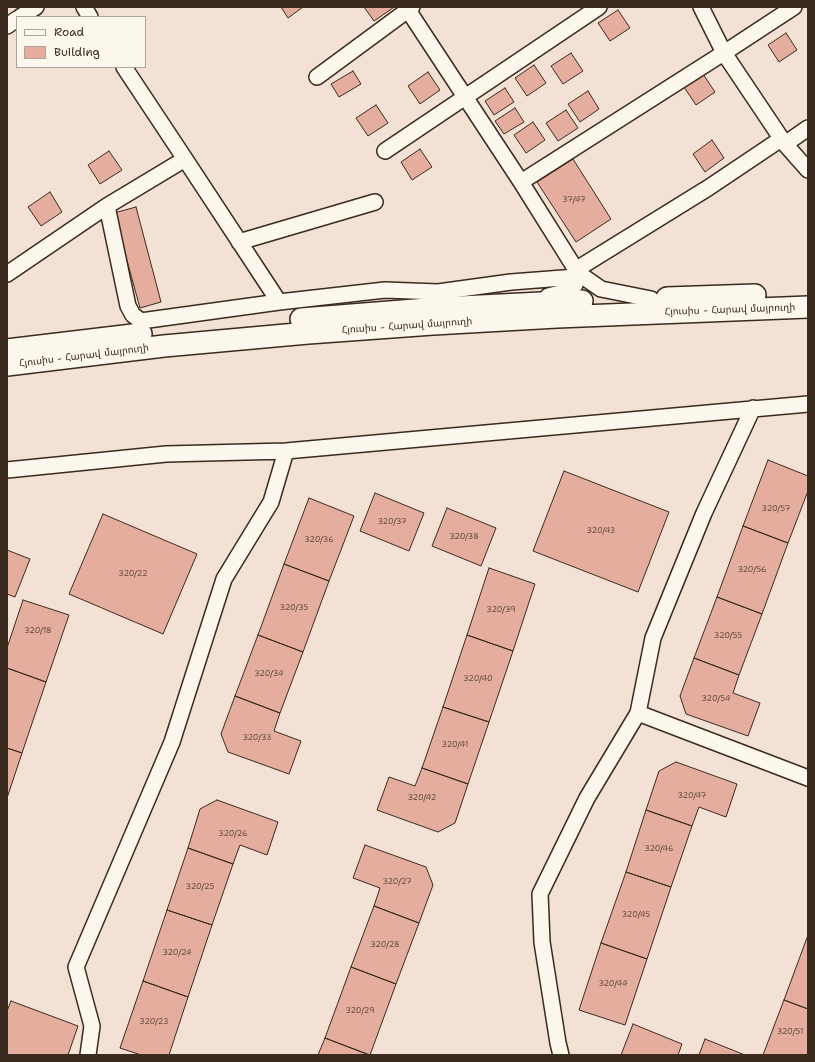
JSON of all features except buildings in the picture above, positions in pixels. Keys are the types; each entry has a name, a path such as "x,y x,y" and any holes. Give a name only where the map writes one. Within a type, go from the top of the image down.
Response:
{"highway":[{"name":"Հյուսիս - Հարավ մայրուղի","path":"11,348 177,330 424,309 712,296 808,294"},
{"name":"Հյուսիս - Հարավ մայրուղի","path":"7,365 164,346 355,329 557,317 808,307"}],"street":[{"path":"22,16 36,7"},
{"path":"84,7 89,16"},
{"path":"385,151 599,7"},
{"path":"701,7 724,53 783,141 808,170"},
{"path":"521,182 794,7"},
{"path":"317,77 408,8 521,182 577,273 601,289 651,299"},
{"path":"7,26 16,20"},
{"path":"125,68 279,302"},
{"path":"107,206 128,306 133,315 141,321 279,302 385,290 438,292 577,273 708,188 783,141 808,128"},
{"path":"7,274 107,206 185,158"},
{"path":"240,242 375,202"},
{"path":"522,304 569,291 575,285 577,273"},
{"path":"7,470 166,454 286,451 808,404"},
{"path":"561,1055 542,942 540,894 588,798 638,713 653,638 704,513 753,408"},
{"path":"88,1055 92,1026 76,967 172,742 224,579 271,502 286,451"},
{"path":"638,713 808,778"}]}
